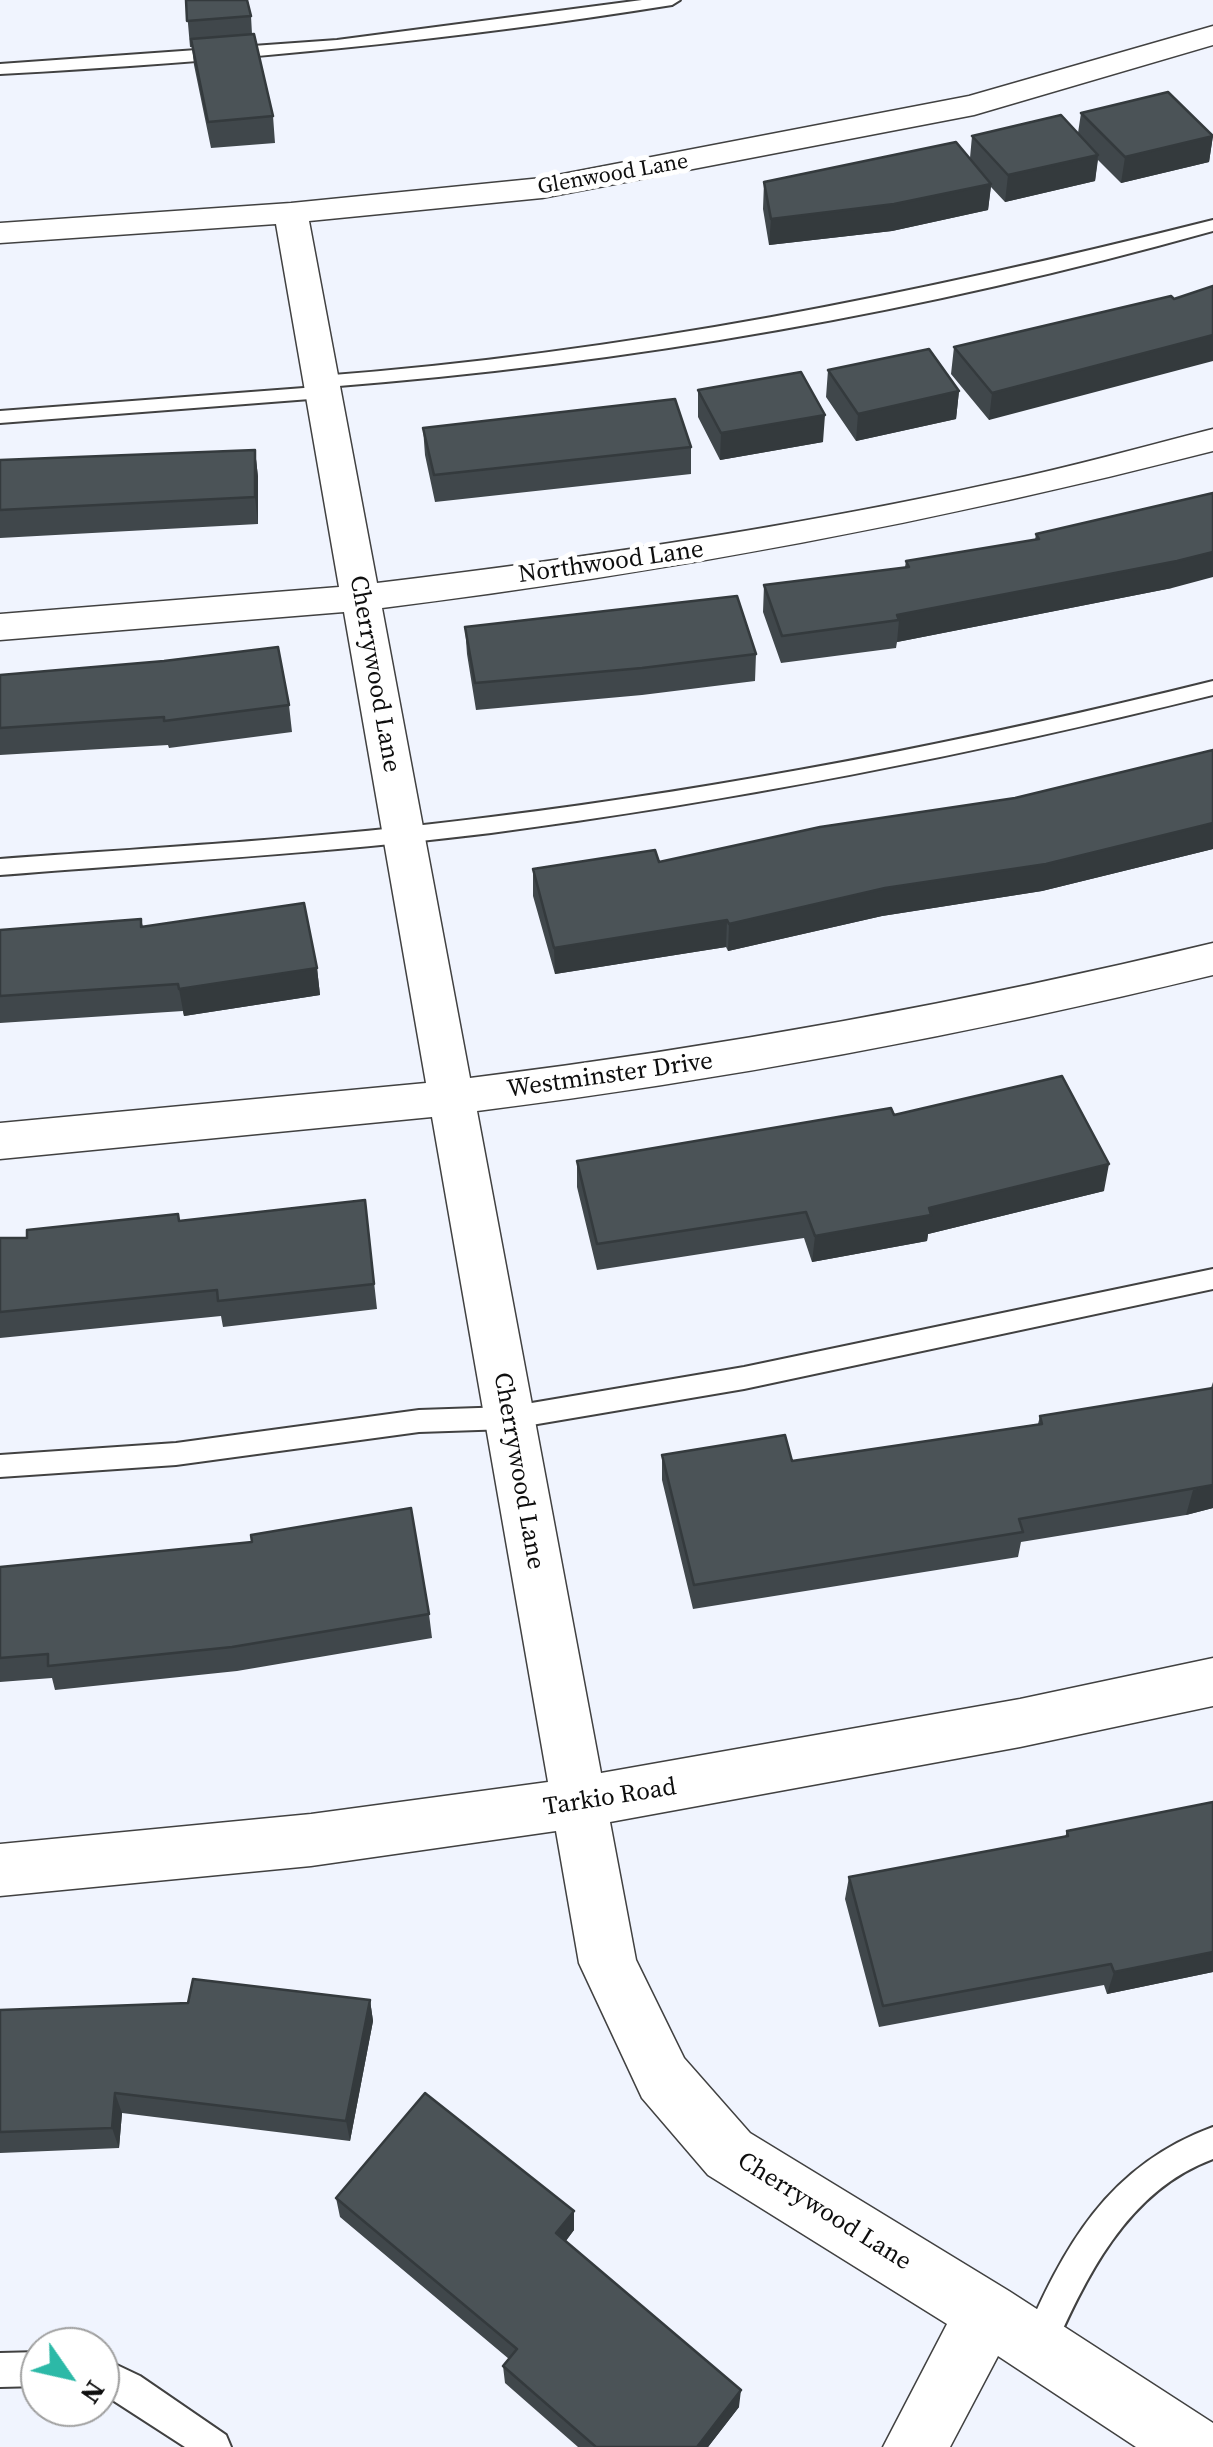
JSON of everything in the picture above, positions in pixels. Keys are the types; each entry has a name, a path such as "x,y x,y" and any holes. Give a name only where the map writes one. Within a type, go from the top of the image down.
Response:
{"street":[{"name":"Glenwood Lane","path":"0,233 291,214 542,188 974,105 1213,35"},
{"name":"Cherrywood Lane","path":"291,214 608,1963 663,2078 729,2154 987,2313 1194,2447"},
{"name":"Northwood Lane","path":"0,627 158,618 360,599 701,551 999,494 1213,440"},
{"name":"Westminster Drive","path":"0,1141 65,1138 450,1098 768,1054 1213,959"},
{"name":"Tarkio Road","path":"0,1870 115,1862 580,1805 1122,1704 1213,1682"},
{"path":"915,2447 987,2313"}],"lane":[{"path":"0,69 405,39 672,0"},
{"path":"0,416 439,374 788,322 991,282 1213,225"},
{"path":"0,867 487,826 776,780 1105,716 1213,688"},
{"path":"0,1466 176,1454 419,1420 508,1418 744,1378 1213,1279"},
{"path":"1038,2346 1088,2242 1135,2193 1192,2149 1213,2143"},
{"path":"120,2387 214,2447"}],"building":[{"path":"186,0 247,0 251,16 187,21"},
{"path":"254,34 273,116 208,122 191,39"},
{"path":"1168,92 1213,136 1125,157 1081,113"},
{"path":"1061,115 1098,155 1008,175 972,136"},
{"path":"956,142 991,184 894,204 771,219 764,182"},
{"path":"1213,286 1213,335 992,393 954,347 1171,296 1174,299"},
{"path":"929,349 959,391 858,414 828,370"},
{"path":"801,372 825,415 721,433 698,390"},
{"path":"675,399 691,447 434,475 423,428"},
{"path":"255,450 255,497 0,510 0,460"},
{"path":"1213,493 1213,552 897,615 899,620 782,636 764,585 909,567 906,561 1039,539 1036,534"},
{"path":"737,596 756,654 475,683 465,627"},
{"path":"278,647 289,705 164,721 164,717 0,728 0,675"},
{"path":"1213,750 1213,823 1046,864 885,888 729,924 727,920 554,948 533,869 655,850 659,862 820,827 1015,798"},
{"path":"304,903 317,968 179,989 178,984 0,996 0,930 141,919 141,927"},
{"path":"1062,1076 1109,1164 929,1208 931,1215 815,1236 806,1212 597,1244 577,1161 891,1108 894,1115"},
{"path":"365,1200 374,1284 218,1301 217,1290 0,1312 0,1238 27,1238 27,1230 178,1214 179,1221"},
{"path":"1213,1388 1213,1485 1019,1519 1023,1532 694,1585 662,1455 785,1435 792,1461 1042,1424 1040,1416"},
{"path":"411,1508 429,1614 232,1647 48,1666 48,1654 0,1658 0,1567 252,1542 251,1535"},
{"path":"1213,1802 1213,1952 1114,1972 1111,1964 883,2006 849,1877 1068,1836 1067,1831"},
{"path":"193,1979 370,2000 346,2121 115,2093 112,2128 0,2132 0,2010 188,2003"},
{"path":"425,2093 574,2211 556,2233 741,2390 697,2447 596,2447 503,2366 517,2349 336,2198"}]}
